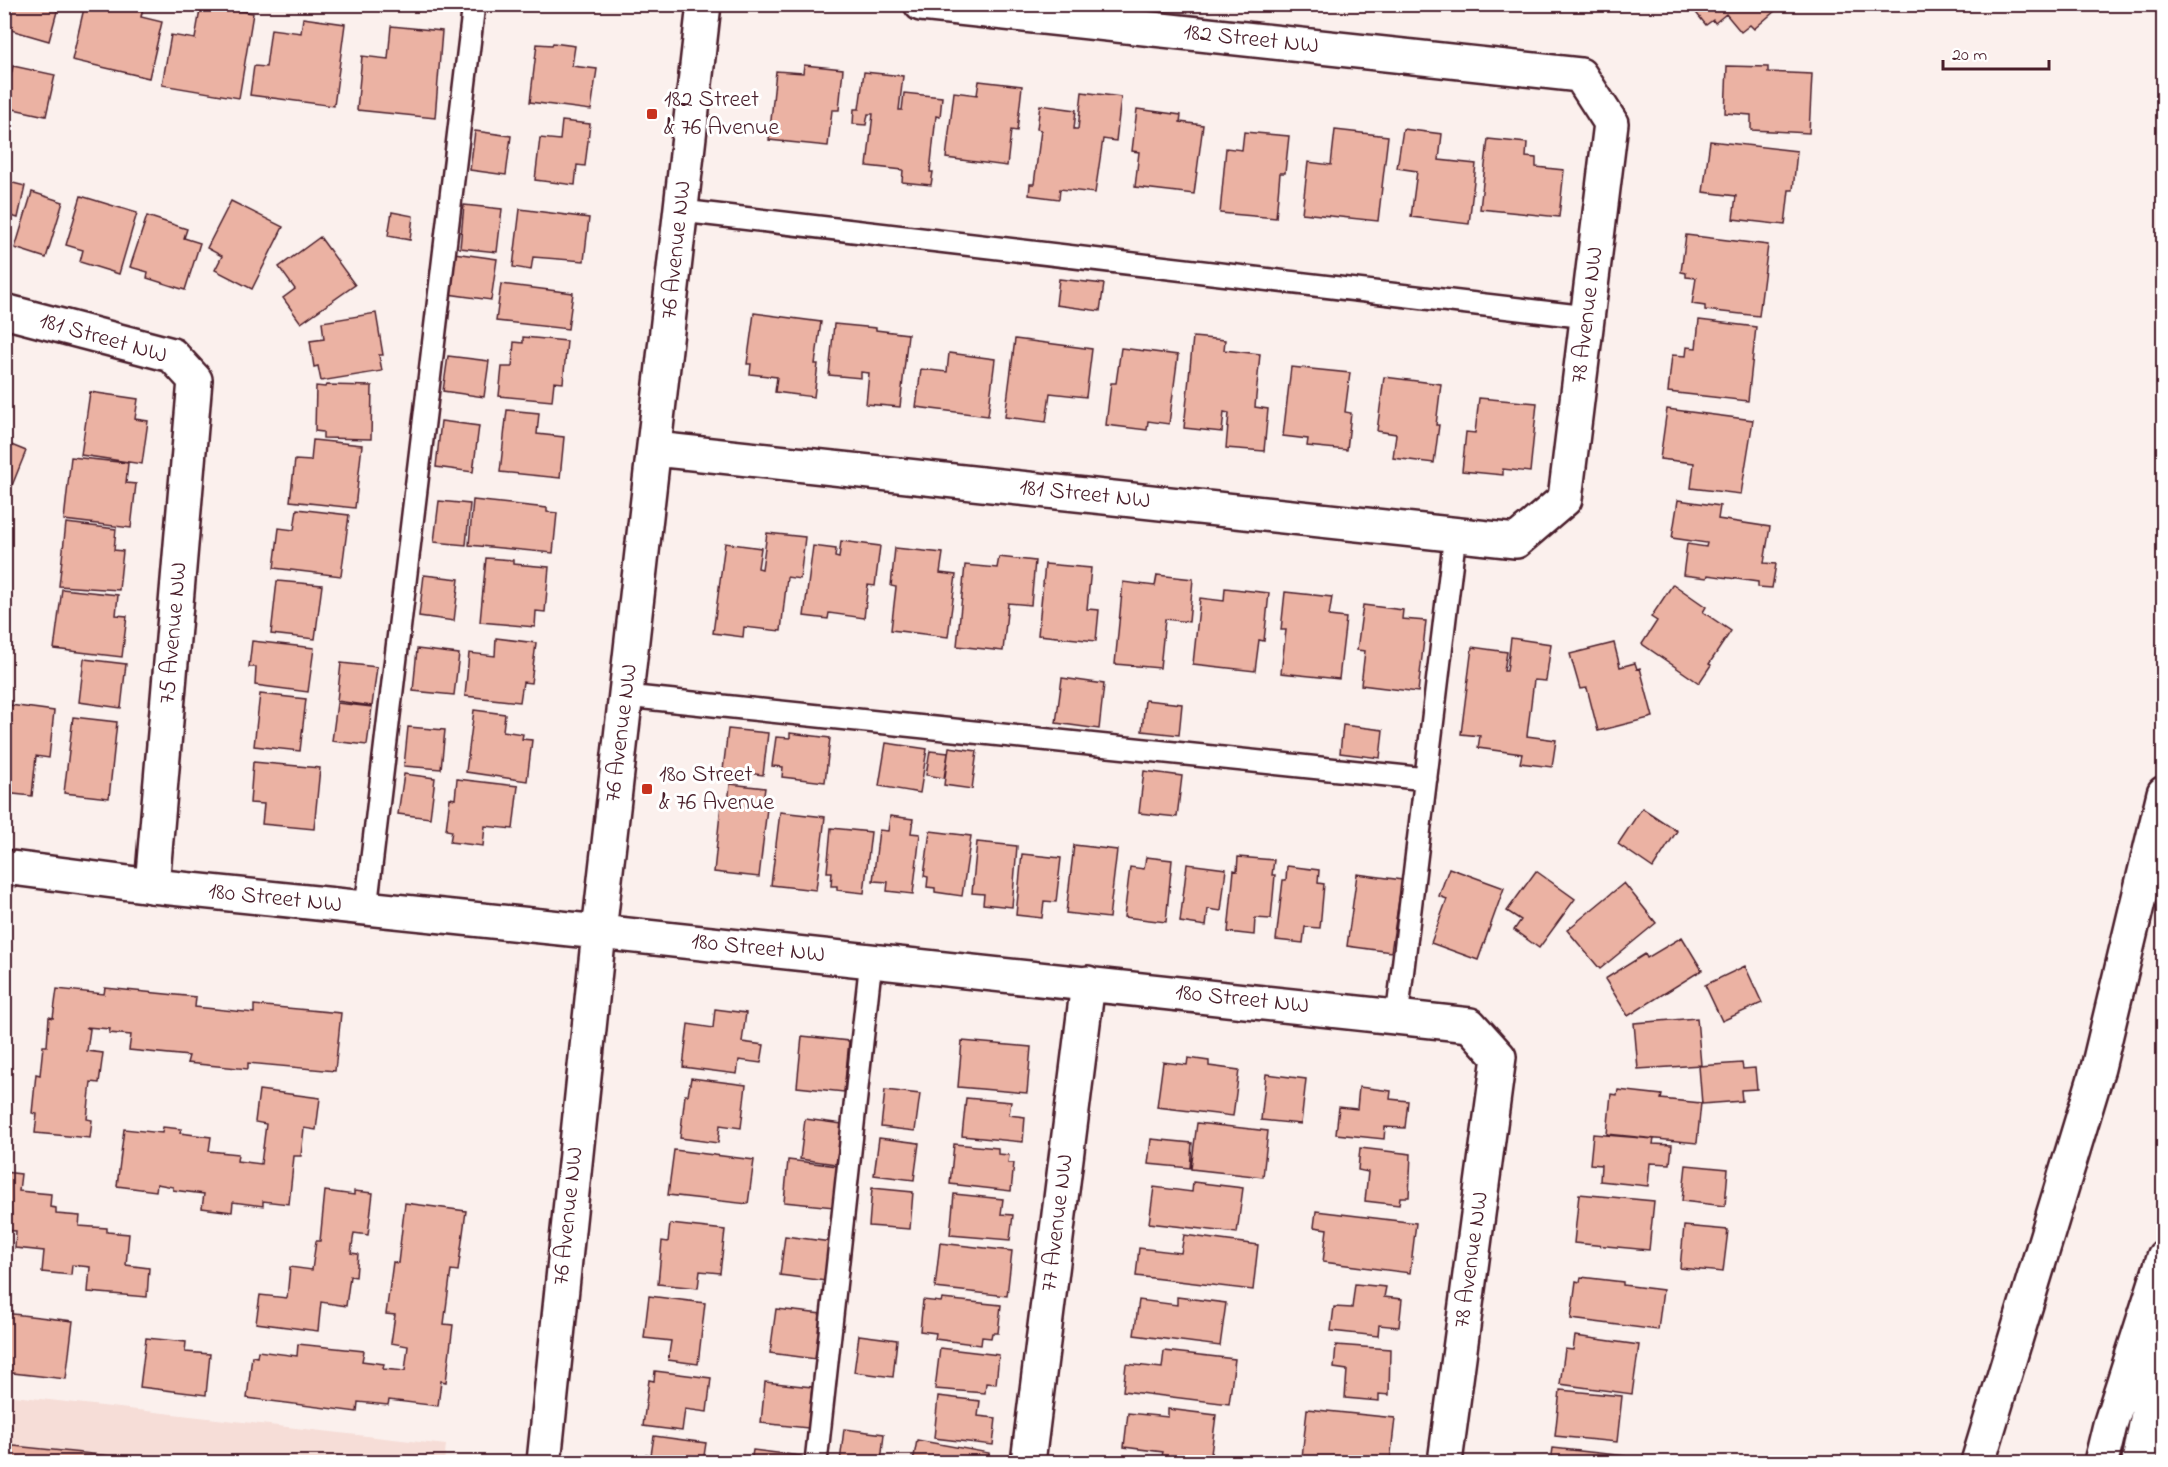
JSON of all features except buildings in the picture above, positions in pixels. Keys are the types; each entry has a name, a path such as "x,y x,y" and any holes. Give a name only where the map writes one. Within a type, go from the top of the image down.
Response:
{"main road":[{"name":"76 Avenue NW","path":"544,1462 599,932 704,4"},
{"name":"182 Street NW","path":"921,4 1580,75"},
{"name":"78 Avenue NW","path":"1516,541 1565,499 1611,123 1580,75"},
{"name":"181 Street NW","path":"4,311 172,355 195,380"},
{"name":"75 Avenue NW","path":"152,886 195,380"},
{"name":"181 Street NW","path":"655,449 1516,541"},
{"path":"1978,1462 2098,1068 2163,793"},
{"name":"180 Street NW","path":"4,867 152,886 871,960 1470,1025 1499,1057"},
{"name":"77 Avenue NW","path":"1028,1462 1088,983"},
{"name":"78 Avenue NW","path":"1445,1462 1499,1057"},
{"path":"2101,1462 2110,1425 2163,1257"},
{"path":"2139,1462 2163,1329"}],"lane":[{"path":"366,908 474,4"},
{"path":"682,210 1587,317"},
{"path":"1397,1017 1455,534"},
{"path":"626,696 1426,779"},
{"path":"816,1462 871,960"}],"shaded area":[{"path":"5,1395 446,1445 444,1462 5,1462"}],"place":[{"name":"182 Street & 76 Avenue","path":"652,114"},
{"name":"180 Street & 76 Avenue","path":"647,789"}]}
